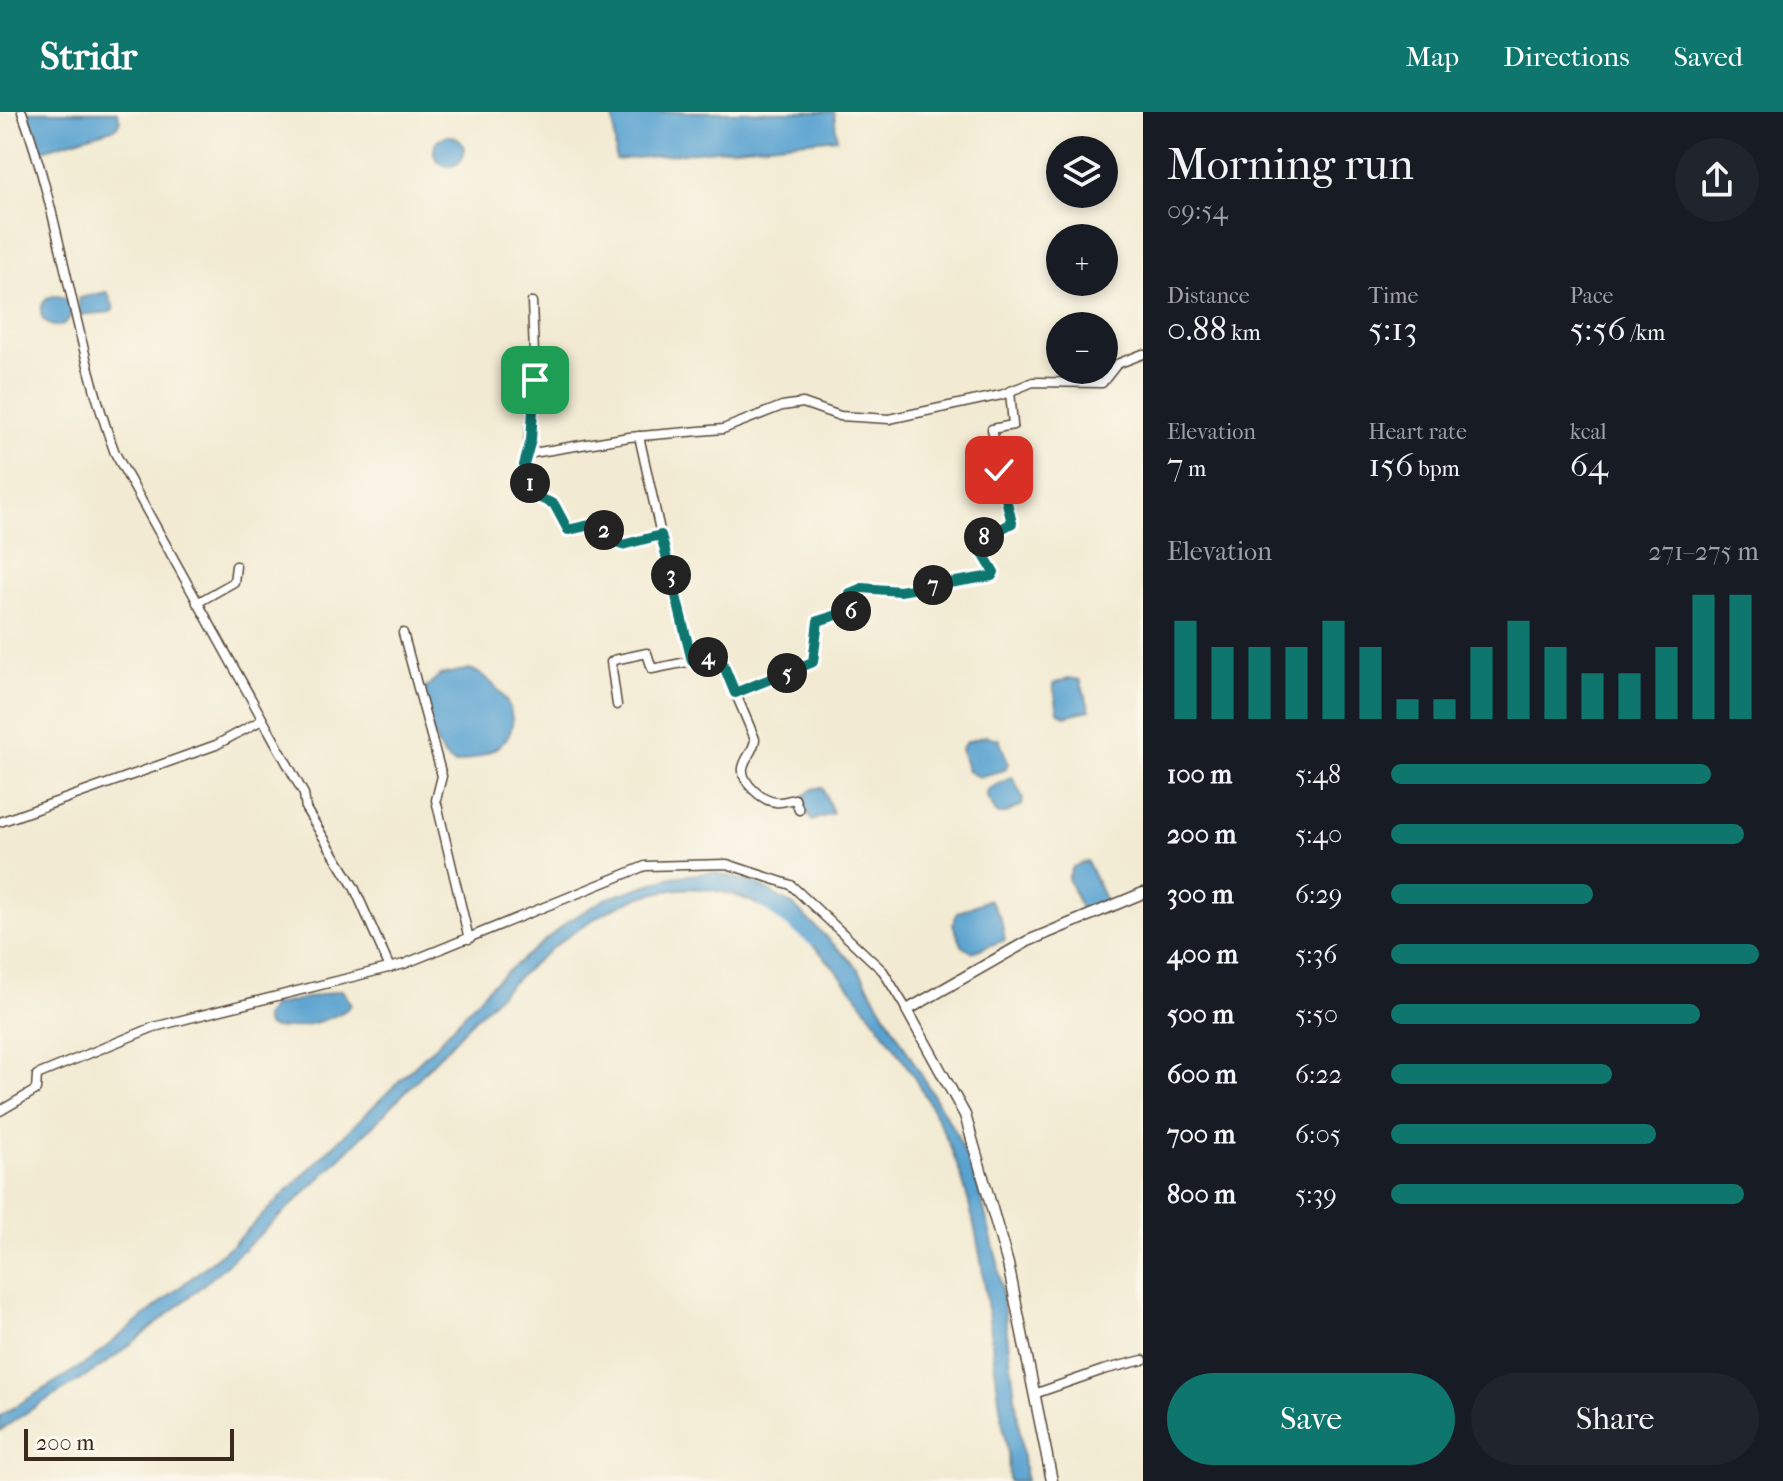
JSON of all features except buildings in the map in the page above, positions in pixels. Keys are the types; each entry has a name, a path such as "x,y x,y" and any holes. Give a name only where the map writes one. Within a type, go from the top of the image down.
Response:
{"main road":[{"path":"1052,1481 1037,1393 1008,1264 965,1115 907,1010 1028,941 1143,893"}],"street":[{"path":"22,112 40,164 99,410 115,453 304,794 306,809 354,887 390,968"},
{"path":"532,302 535,380 524,465 535,496 554,504 568,530 595,524 622,545 661,535"},
{"path":"527,454 639,436 723,429 782,406 803,403 840,416 902,418 1010,391 1033,382 1102,383 1117,364 1143,354"},
{"path":"735,693 813,662 818,621 853,610 850,593 862,588 900,591 992,576 994,572 980,549 979,541 1012,523 992,429 1013,425 1010,391"},
{"path":"639,436 692,661"},
{"path":"197,603 234,582 236,566"},
{"path":"403,633 442,776 436,800 469,939"},
{"path":"617,705 611,662 614,660 647,653 652,669 713,657 721,659 755,739 754,748 743,767 744,778 760,795 775,802 795,799 799,810"},
{"path":"0,822 216,745 262,720"},
{"path":"0,1111 36,1090 37,1075 154,1027 390,968 469,939 645,866 727,864 791,885 883,971 907,1010"},
{"path":"1037,1393 1143,1360"}],"water":[{"path":"26,112 117,112 120,121 116,128 42,150 37,145"},
{"path":"613,112 834,112 837,138 616,160"},
{"path":"449,136 460,140 464,151 460,162 449,166 438,162 434,151 438,140"},
{"path":"107,292 114,308 111,312 79,315 79,298"},
{"path":"56,296 67,300 71,311 67,322 56,326 45,322 41,311 45,300"},
{"path":"470,669 488,680 504,697 512,718 511,729 496,748 455,764 447,759 436,741 425,689 440,675"},
{"path":"1068,678 1080,680 1090,710 1064,716 1058,711 1053,684"},
{"path":"985,736 999,739 1008,763 1005,770 978,777 967,770 961,749 966,742"},
{"path":"1012,777 1023,798 1022,805 1005,814 997,814 987,797 987,790"},
{"path":"822,787 833,813 812,821 800,799 813,789"},
{"path":"1087,861 1105,899 1082,911 1068,878 1073,867"},
{"path":"712,872 755,883 794,906 857,967 956,1133 978,1186 998,1263 1026,1481 1009,1481 984,1281 971,1212 952,1151 927,1099 897,1051 845,981 792,926 739,897 688,888 637,898 588,923 540,958 493,1001 313,1185 216,1274 100,1367 0,1431 0,1416 89,1361 233,1244 439,1042 491,985 567,922 605,899 671,877"},
{"path":"989,899 1001,919 1005,940 972,952 963,947 953,925 957,913"},
{"path":"342,990 351,1004 337,1015 297,1027 267,1026 264,1018 272,1006"}],"waterway":[{"path":"760,902 811,941"}],"route":[{"path":"535,380 531,440 524,465 535,496 543,502 554,504 568,530 575,531 595,524 622,545 661,535 692,661 707,657 721,659 735,693 813,662 818,621 853,610 850,593 875,587 900,591 992,576 994,572 980,549 979,541 1010,527 1012,523 999,470"}]}
